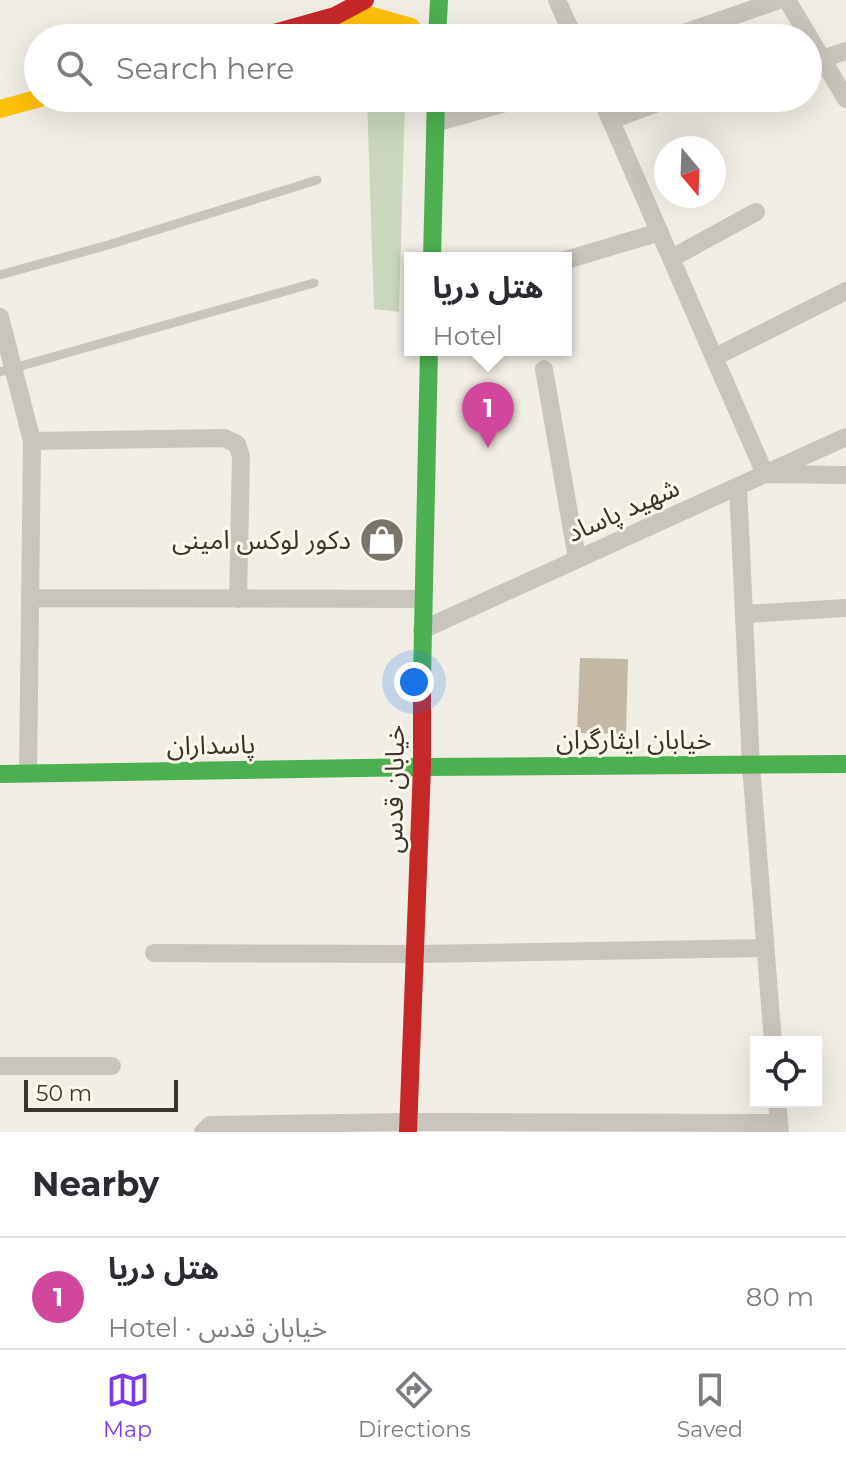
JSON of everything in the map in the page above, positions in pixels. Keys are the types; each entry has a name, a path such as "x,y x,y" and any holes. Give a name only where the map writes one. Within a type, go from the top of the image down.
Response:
{"street":[{"path":"306,24 335,16 365,0"},
{"path":"438,24 439,0"},
{"path":"557,0 568,24"},
{"path":"710,24 779,0"},
{"path":"787,0 801,24"},
{"path":"335,16 372,16 400,24"},
{"path":"846,51 822,59 846,99"},
{"path":"0,109 24,102"},
{"path":"432,252 435,112"},
{"path":"435,123 474,112"},
{"path":"607,112 765,474 846,475"},
{"path":"611,120 633,112"},
{"path":"672,258 756,212"},
{"path":"572,258 660,232"},
{"path":"715,357 846,291"},
{"path":"0,317 7,370 32,441 28,773"},
{"name":"خیابان قدس","path":"409,1127 422,767 422,599 429,356"},
{"path":"544,369 577,559"},
{"name":"شهید پاساد","path":"422,630 846,437"},
{"path":"32,441 224,438 237,444 241,457 238,599"},
{"path":"738,486 751,765 772,1036"},
{"path":"30,598 422,599"},
{"path":"745,614 846,608"},
{"name":"خیابان ایثارگران","path":"422,767 846,764"},
{"name":"پاسداران","path":"0,774 422,767"},
{"path":"154,953 416,954 765,948"},
{"path":"0,1066 112,1066"},
{"path":"203,1132 210,1125 779,1127"}],"lane":[{"path":"0,275 317,180"},
{"path":"7,370 314,283"}],"green space":[{"path":"367,112 405,112 399,312 374,309"}],"building":[{"path":"580,658 628,659 626,734 577,733"}],"traffic: fast":[{"path":"438,24 439,0"},
{"path":"432,252 436,112"},
{"path":"422,678 429,356"},
{"path":"0,774 846,764"}],"traffic: slow":[{"path":"338,16 372,16 400,24"},
{"path":"0,109 24,102"}],"traffic: jam":[{"path":"306,24 335,16 365,0"},
{"path":"408,1132 422,767 422,678"}],"place":[{"name":"هتل دریا","path":"488,448"},
{"name":"دکور لوکس امینی","path":"382,540"}]}
